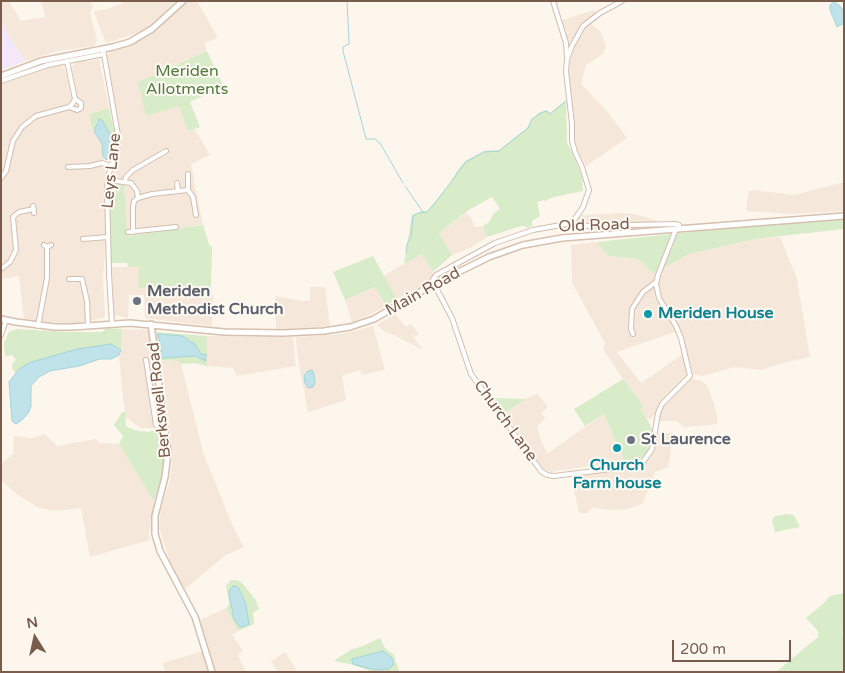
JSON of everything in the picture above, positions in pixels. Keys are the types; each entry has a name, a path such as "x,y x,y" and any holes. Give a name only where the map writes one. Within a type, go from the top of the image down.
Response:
{"main road":[{"path":"1,76 41,61 103,52 125,44 141,36 161,22 183,1"},
{"name":"Main Road","path":"4,320 38,326 72,327 151,324 224,332 283,333 336,330 374,319 433,285 489,257 523,245 562,238 844,216"},
{"name":"Berkswell Road","path":"151,324 168,459 155,516 155,534 160,551 195,617 212,672"}],"street":[{"path":"553,1 566,43 566,71 574,152 582,167 588,190 583,207 572,224"},
{"path":"567,59 583,26 600,13 622,1"},
{"path":"566,43 572,46"},
{"path":"1,81 29,70 103,52"},
{"name":"Leys Lane","path":"103,52 118,135 117,150 108,180 109,274 112,324"},
{"path":"1,178 6,171 13,141 22,127 42,113 72,105 75,99 68,60"},
{"path":"69,106 77,110 81,108 81,103 75,99"},
{"path":"152,151 154,157"},
{"path":"125,181 132,170 166,151"},
{"path":"68,167 74,169 102,163 111,166"},
{"path":"188,174 188,190 193,198 196,215"},
{"path":"108,180 125,181 135,187 138,198"},
{"path":"178,183 178,190"},
{"path":"176,227 131,232 134,201 152,194 188,190"},
{"path":"1,269 10,262 16,250 13,217 19,212 34,209"},
{"name":"Old Road","path":"433,285 432,281 436,275 495,243 533,230 572,224 588,226 675,224 679,225 678,229"},
{"path":"633,334 631,329 632,308 643,292 656,282 678,229"},
{"path":"83,239 108,237"},
{"path":"38,326 47,278 48,245"},
{"path":"69,279 82,279 87,301 88,326"},
{"name":"Church Lane","path":"433,285 452,318 471,374 541,471 552,476 635,466 643,462 652,449 658,413 662,404 690,376 681,338 659,298 656,282"},
{"path":"1,335 4,320"},
{"path":"146,360 156,425 158,427 165,425"}],"shaded area":[{"path":"1,1 9,1 21,21 45,17 41,1 90,1 93,6 90,13 97,40 94,46 58,51 25,61 1,23"},
{"path":"127,1 175,1 143,31 106,43 94,13 95,11 108,9"},
{"path":"188,1 197,1 218,38 204,43 207,51 138,82 180,106 188,130 194,128 210,155 191,164 203,225 126,236 124,180 111,178 120,146 120,130 107,55 155,31"},
{"path":"594,10 599,18 591,24 600,31 606,45 603,54 586,65 581,84 607,111 627,138 586,166 576,147 568,70 575,46 569,42 562,20"},
{"path":"1,23 25,61 1,70"},
{"path":"86,59 87,61 99,59 109,108 90,114 91,125 102,144 104,159 102,166 105,169 106,240 103,277 105,315 104,318 75,323 24,319 19,276 1,279 1,84 48,67 62,65 66,72 71,96 77,96 72,67 76,62"},
{"path":"844,182 844,211 793,214 746,211 748,193 752,190 795,195"},
{"path":"466,213 470,216 475,227 483,226 487,237 472,247 452,255 439,233"},
{"path":"634,214 659,221 658,223 586,225 580,224 577,221 581,215"},
{"path":"780,237 797,279 810,357 782,363 762,370 734,367 703,376 693,374 680,328 675,332 617,352 641,383 683,354 689,372 687,377 702,381 707,386 714,404 717,424 684,427 677,421 659,421 655,415 650,419 645,418 641,409 643,405 603,349 605,343 572,283 571,245 597,242 608,256 638,259 653,274 689,254 755,239"},
{"path":"422,253 433,275 423,285 397,299 383,276"},
{"path":"110,267 139,267 139,288 211,287 213,296 212,326 145,318 144,295 129,295 128,318 114,315"},
{"path":"310,287 325,287 330,326 276,330 275,296 310,301"},
{"path":"375,287 386,306 352,322 345,300"},
{"path":"395,314 406,327 411,324 419,334 414,337 423,350 386,333 377,325"},
{"path":"373,326 385,370 362,375 360,370 342,376 346,400 308,412 297,353 296,337 342,334"},
{"path":"122,329 148,330 161,428 141,428 125,417 119,355"},
{"path":"207,336 293,337 296,366 237,376 233,368 207,366"},
{"path":"161,360 179,361 181,364 204,455 231,522 244,547 226,555 185,589 172,569 159,527 161,510 170,480 172,461 171,436"},
{"path":"536,394 548,407 541,413 545,418 537,427 542,444 548,453 604,414 623,459 622,461 551,472 545,470 505,413"},
{"path":"656,433 672,433 670,460 667,468 655,472 643,503 628,509 610,510 593,508 587,513 579,513 571,474 643,464 653,451"},
{"path":"45,434 57,446 96,439 100,443 119,444 154,501 149,534 150,540 90,557 81,508 56,511 39,508 18,495 2,481 1,464 13,454 14,436 32,438"},
{"path":"226,608 238,631 232,635 243,651 238,655 246,672 216,672 200,620"},
{"path":"203,651 208,672 165,672 163,663"},
{"path":"285,652 296,669 292,672 278,672 271,661"}],"green space":[{"name":"Meriden Allotments","path":"207,51 223,85 190,102 200,127 188,131 179,106 146,116 138,82"},
{"path":"566,100 567,142 582,176 583,191 537,202 540,216 532,221 532,226 526,228 521,226 487,237 483,226 500,209 492,197 469,210 439,233 452,255 433,272 422,254 404,264 412,215 427,211 449,185 465,161 484,151 499,150 527,128 532,119 540,112 547,110 550,113"},
{"path":"109,108 115,134 112,152 108,158 109,132 103,121 97,121 94,131 91,125 90,114"},
{"path":"124,182 127,236 203,225 209,244 212,247 211,287 139,288 139,267 128,267 127,263 110,263 109,187 112,183"},
{"path":"844,219 844,229 755,239 689,254 653,274 638,259 608,256 597,242 718,229"},
{"path":"373,256 397,299 386,306 375,287 345,300 333,272"},
{"path":"106,328 122,329 121,350 111,344 46,358 19,369 16,373 13,370 12,364 16,360 12,355 5,357 4,343 9,332 17,329 102,332"},
{"path":"156,332 207,336 207,366 161,360"},
{"path":"623,379 643,405 641,409 652,428 651,442 647,452 637,462 625,464 622,461 623,458 604,414 585,426 574,409"},
{"path":"492,398 525,399 505,413"},
{"path":"122,412 125,412 126,426 134,430 148,432 161,428 165,456 163,476 154,501 119,444 123,436 114,425"},
{"path":"787,514 794,515 800,527 775,532 773,518"},
{"path":"231,580 237,580 242,583 256,600 259,609 253,613 254,624 238,631 226,608 229,602 226,586"},
{"path":"844,593 844,627 842,633 844,634 844,672 776,672 818,637 818,631 806,618 830,596"},
{"path":"380,638 385,648 394,655 399,672 373,672 334,661 350,650"}],"water":[{"path":"834,2 844,11 844,23 837,27 830,10 830,5"},
{"path":"99,119 103,121 112,138 106,160 103,156 102,144 94,131"},
{"path":"158,334 186,338 194,343 201,354 207,355 205,357 206,361 196,356 162,358"},
{"path":"111,344 121,350 119,355 111,359 100,359 79,366 50,371 39,377 31,386 31,406 29,412 16,424 12,421 9,382 19,369 31,362 77,349"},
{"path":"312,370 315,383 313,387 308,388 304,376 308,371"},
{"path":"233,586 238,587 242,595 246,605 249,625 240,627 234,619 229,593"},
{"path":"383,651 392,658 393,665 389,669 375,670 353,664 352,659"}],"waterway":[{"path":"347,1 349,44 343,47 343,51 366,139 375,139 380,143 403,183"},
{"path":"406,253 407,244 411,237 413,216 427,212 433,206 466,162 484,152 499,151 528,128 532,119 546,111 550,114 565,102"},
{"path":"405,186 423,212"}],"place":[{"name":"Meriden Methodist Church","path":"137,301"},
{"name":"Meriden House","path":"648,314"},
{"name":"St Laurence","path":"631,440"},
{"name":"Church Farm house","path":"617,448"}]}
